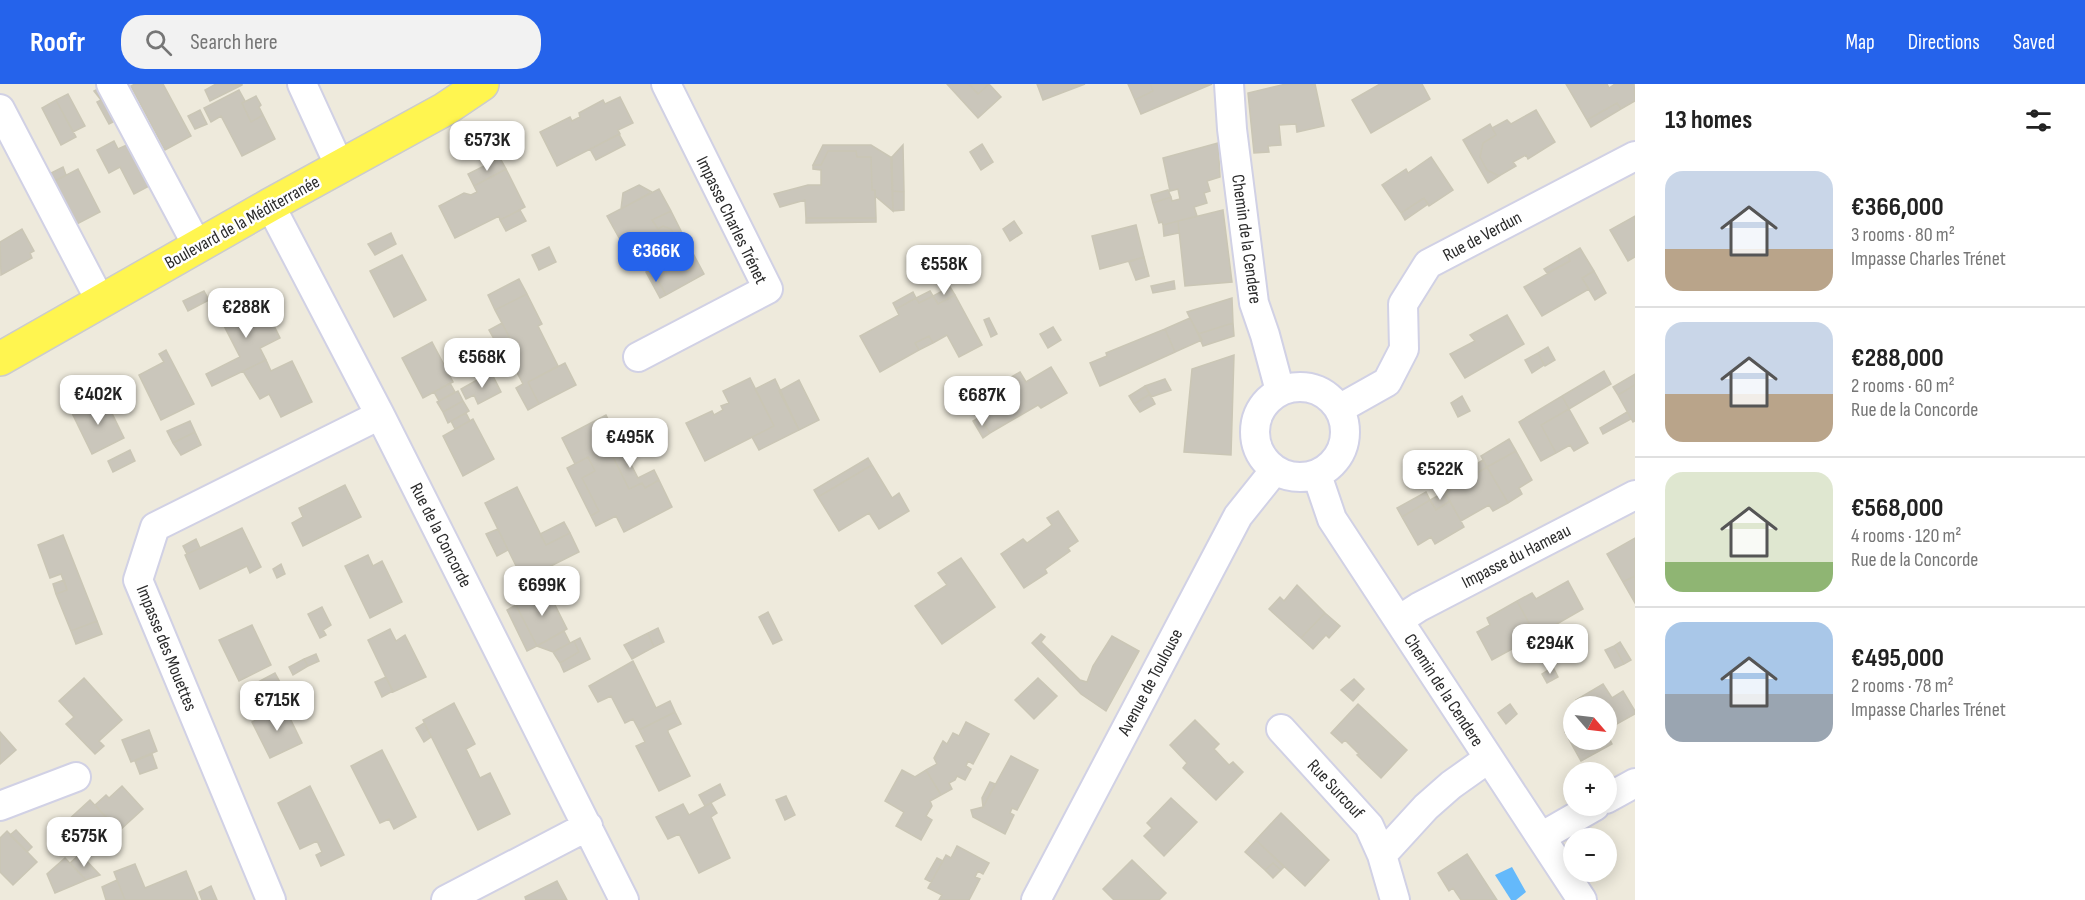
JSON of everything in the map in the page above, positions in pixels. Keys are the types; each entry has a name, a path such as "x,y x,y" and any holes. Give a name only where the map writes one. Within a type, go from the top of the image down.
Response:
{"main road":[{"name":"Boulevard de la Méditerranée","path":"0,359 270,205 445,109 482,84"}],"street":[{"path":"111,84 198,247"},
{"path":"302,84 340,167"},
{"name":"Impasse Charles Trénet","path":"638,357 768,289 666,84"},
{"name":"Chemin de la Cendere","path":"1229,84 1232,129 1254,303 1280,391"},
{"path":"0,109 101,302"},
{"name":"Rue de Verdun","path":"1339,409 1387,382 1404,349 1403,304 1428,264 1635,156"},
{"name":"Rue de la Concorde","path":"270,205 380,415 624,900"},
{"path":"1292,387 1306,387 1330,398 1339,409 1346,434 1343,447 1328,468 1317,475 1295,478 1274,471 1263,460 1256,445 1254,429 1258,414 1267,401 1280,391 1292,387"},
{"name":"Impasse des Mouettes","path":"271,900 138,580 155,527 380,415"},
{"name":"Avenue de Toulouse","path":"1036,900 1238,516 1274,471"},
{"name":"Chemin de la Cendere","path":"1317,475 1332,519 1582,900"},
{"name":"Impasse du Hameau","path":"1399,620 1419,607 1635,495"},
{"name":"Rue Surcouf","path":"1281,729 1369,826 1382,855 1395,900"},
{"path":"1382,855 1426,807 1451,785 1489,758"},
{"path":"0,806 76,777"},
{"path":"1617,793 1635,783"},
{"path":"1541,837 1578,816"},
{"path":"446,900 588,826"}],"water":[{"path":"1512,867 1526,892 1516,900 1511,900 1495,875"}],"building":[{"path":"163,84 191,136 165,150 131,86"},
{"path":"216,84 242,85 210,101 205,90"},
{"path":"947,84 969,84 978,94 989,84 1001,97 978,118"},
{"path":"968,84 989,84 978,94"},
{"path":"1037,84 1085,84 1043,100"},
{"path":"1128,84 1150,84 1153,91 1135,100"},
{"path":"1150,84 1212,84 1141,114 1135,100 1153,91"},
{"path":"1286,84 1315,84 1324,126 1297,132 1296,124 1279,125 1281,145 1268,146 1269,152 1254,153 1248,93"},
{"path":"1380,84 1422,84 1430,99 1371,133 1352,100"},
{"path":"1566,84 1607,84 1609,88 1615,84 1634,84 1635,101 1621,109 1617,103 1587,120"},
{"path":"100,88 117,120 109,124 97,102 101,100 94,91"},
{"path":"239,90 251,122 263,115 275,139 242,156 221,116 211,122 204,108"},
{"path":"68,94 85,126 73,132 56,100"},
{"path":"256,96 263,115 251,122 242,103"},
{"path":"620,97 633,123 618,130 620,134 557,166 540,132 570,117 572,121 580,117 579,113 603,100 605,104"},
{"path":"56,100 76,137 61,145 42,108"},
{"path":"1617,103 1621,109 1591,127 1587,120"},
{"path":"200,110 207,124 195,129 188,116"},
{"path":"1536,110 1555,142 1528,159 1526,155 1513,162 1516,166 1499,176 1487,170 1480,157 1483,143 1496,135 1492,128 1507,120 1511,124"},
{"path":"1490,124 1496,135 1483,143 1480,157 1487,170 1499,176 1488,183 1463,140"},
{"path":"619,134 625,145 596,160 590,149"},
{"path":"114,141 118,149 129,144 151,185 134,194 120,167 109,173 97,150"},
{"path":"1218,143 1220,177 1207,181 1210,191 1204,193 1207,203 1194,207 1197,216 1163,225 1162,222 1159,223 1153,203 1171,197 1172,201 1180,199 1178,189 1170,191 1163,158"},
{"path":"982,144 993,162 981,170 970,152"},
{"path":"823,145 871,145 892,158 893,211 875,196 875,190 872,190 871,157 857,157 856,151 828,151 821,165 813,165"},
{"path":"903,145 904,192 892,191 891,158"},
{"path":"828,151 856,151 857,157 871,157 876,218 806,218 805,200 780,207 774,194 808,185 821,185 821,170 813,169 813,165 821,165"},
{"path":"1431,157 1453,190 1429,206 1424,198 1401,213 1382,185 1406,169 1408,173"},
{"path":"500,158 506,169 474,186 468,174"},
{"path":"63,167 66,175 51,183 47,175"},
{"path":"78,169 100,212 73,226 51,183"},
{"path":"506,169 525,207 500,220 499,216 455,238 439,206 464,193 471,195 477,192 474,186"},
{"path":"639,185 652,192 621,209 623,193"},
{"path":"659,189 671,211 652,220 658,229 663,226 671,229 674,235 681,231 704,274 666,295 652,269 659,265 647,243 638,248 634,239 623,245 607,216"},
{"path":"1168,190 1171,197 1153,203 1151,195"},
{"path":"892,191 904,192 904,210 893,211"},
{"path":"1424,198 1428,204 1405,220 1401,213"},
{"path":"520,210 526,221 506,231 500,220"},
{"path":"1223,210 1232,282 1185,286 1178,221"},
{"path":"671,211 681,231 674,235 671,229 663,226 658,229 652,220"},
{"path":"1635,216 1635,257 1628,261 1610,230"},
{"path":"806,218 876,218 876,222 806,223"},
{"path":"1014,221 1022,233 1010,241 1003,229"},
{"path":"1178,221 1179,233 1164,236 1163,225"},
{"path":"1136,225 1144,257 1100,269 1092,236"},
{"path":"22,229 34,251 30,253 32,258 1,275 0,242"},
{"path":"391,233 396,244 375,255 368,244"},
{"path":"634,239 638,248 634,249 641,262 620,254 622,243 623,245"},
{"path":"549,247 556,262 539,270 532,255"},
{"path":"1580,248 1594,271 1582,278 1589,289 1542,316 1524,287 1570,261 1568,255"},
{"path":"402,255 426,300 394,317 370,271"},
{"path":"1568,255 1570,261 1547,273 1544,269"},
{"path":"1144,257 1149,276 1136,280 1129,262"},
{"path":"652,269 666,295 660,298 646,272"},
{"path":"1594,271 1606,293 1595,300 1582,278"},
{"path":"519,279 527,294 495,310 488,295"},
{"path":"1174,281 1175,289 1153,293 1151,286"},
{"path":"950,287 955,295 938,304 933,296"},
{"path":"204,291 209,300 188,311 183,301"},
{"path":"930,291 933,296 919,303 916,298"},
{"path":"913,292 916,298 896,309 893,303"},
{"path":"527,294 542,324 538,326 558,366 528,382 539,404 528,410 516,388 523,384 502,344 511,340 495,310"},
{"path":"955,295 982,345 959,357 947,335 933,343 929,336 915,343 919,350 880,372 860,336 899,315 896,309 916,298 919,303 933,296 938,304"},
{"path":"260,297 280,338 260,348 266,360 212,386 206,374 240,357 220,318"},
{"path":"1232,298 1233,323 1198,334 1187,312"},
{"path":"1507,315 1524,344 1465,378 1450,354 1475,341 1470,335"},
{"path":"989,318 997,334 991,337 984,320"},
{"path":"1190,318 1202,340 1175,352 1165,329"},
{"path":"502,323 511,340 498,346 489,330"},
{"path":"1233,323 1234,336 1203,346 1198,334"},
{"path":"1053,327 1061,340 1048,348 1040,334"},
{"path":"1165,329 1175,352 1100,386 1090,363 1107,356 1106,353"},
{"path":"929,336 933,343 919,350 915,343"},
{"path":"432,342 453,382 423,398 402,358"},
{"path":"1548,347 1555,360 1545,366 1538,353"},
{"path":"166,350 194,404 161,420 139,375 164,362 159,354"},
{"path":"1538,353 1544,365 1532,373 1525,360"},
{"path":"1234,355 1231,455 1184,452 1192,369"},
{"path":"266,360 271,371 292,361 312,402 281,417 269,394 260,399 243,371"},
{"path":"565,363 576,385 539,404 528,382"},
{"path":"1051,367 1067,393 1041,408 1038,405 990,433 980,417 984,413 970,387 989,377 994,387 1020,372 1026,382"},
{"path":"1604,371 1611,384 1569,409 1562,396"},
{"path":"491,372 501,392 478,404 474,395 466,399 461,389"},
{"path":"1635,374 1635,385 1618,395 1613,387"},
{"path":"750,378 774,426 705,461 686,423 712,411 714,415 723,410 721,406 729,403 723,391"},
{"path":"775,379 799,430 759,450 752,437 774,426 755,389"},
{"path":"1165,379 1171,390 1151,397 1145,386"},
{"path":"799,380 819,420 799,430 779,391"},
{"path":"450,383 455,392 439,401 434,392"},
{"path":"1635,385 1635,421 1633,422 1618,395"},
{"path":"1145,386 1150,394 1134,404 1129,396"},
{"path":"458,391 463,401 443,412 437,402"},
{"path":"1150,394 1155,404 1140,412 1134,404"},
{"path":"1462,396 1470,411 1458,417 1451,403"},
{"path":"1562,396 1569,409 1541,425 1556,453 1541,461 1519,422"},
{"path":"104,397 124,438 92,454 72,413"},
{"path":"463,401 469,411 448,423 443,412"},
{"path":"1569,409 1588,443 1574,451 1570,445 1556,453 1541,425"},
{"path":"1627,412 1631,419 1603,434 1600,428"},
{"path":"466,413 470,421 455,429 451,421"},
{"path":"606,415 619,441 608,447 629,489 642,483 645,488 659,480 672,507 624,532 616,516 596,526 591,516 599,511 582,478 595,471 588,457 575,464 562,438"},
{"path":"980,417 990,433 983,438 973,421"},
{"path":"473,419 494,459 463,476 443,436"},
{"path":"190,421 195,432 173,443 167,431"},
{"path":"195,432 201,445 181,455 173,443"},
{"path":"1509,439 1516,451 1487,467 1481,456"},
{"path":"619,441 638,478 654,470 659,480 645,488 642,483 629,489 608,447"},
{"path":"130,450 135,461 113,472 108,461"},
{"path":"1516,451 1532,480 1519,488 1522,494 1508,503 1487,467"},
{"path":"588,457 595,471 582,478 599,511 591,516 567,468"},
{"path":"868,458 872,465 818,497 814,490"},
{"path":"1483,460 1487,467 1445,492 1441,485"},
{"path":"872,465 892,498 899,493 909,511 879,529 869,513 839,531 818,497"},
{"path":"1487,467 1508,503 1493,511 1489,505 1461,521 1445,493"},
{"path":"345,485 361,517 303,546 292,523 303,517 299,508"},
{"path":"517,487 546,545 570,533 579,552 523,580 485,503"},
{"path":"1426,492 1430,500 1402,517 1397,508"},
{"path":"1445,492 1450,501 1436,510 1430,500"},
{"path":"1430,500 1436,510 1450,501 1464,527 1435,544 1431,537 1418,545 1402,517"},
{"path":"1058,511 1078,541 1068,548 1070,551 1045,569 1047,573 1024,588 1001,554 1023,539 1027,543 1052,525 1047,518"},
{"path":"564,522 570,533 546,545 540,534"},
{"path":"242,528 261,567 250,573 247,566 200,589 185,555"},
{"path":"498,529 508,550 497,556 486,534"},
{"path":"63,535 97,621 71,631 56,594 67,590 61,574 50,578 38,545"},
{"path":"1635,538 1635,576 1623,582 1607,554"},
{"path":"196,539 200,548 187,554 183,546"},
{"path":"368,555 373,566 382,561 402,602 370,618 345,566"},
{"path":"961,558 995,607 942,644 915,606 947,585 938,573"},
{"path":"281,564 285,574 277,578 273,569"},
{"path":"1635,576 1635,603 1623,582"},
{"path":"64,580 67,590 56,594 53,584"},
{"path":"1568,581 1583,609 1536,636 1517,601 1532,593 1536,599"},
{"path":"1297,585 1325,613 1301,638 1269,609 1280,597 1284,601"},
{"path":"547,589 567,629 537,646 516,605"},
{"path":"1517,601 1536,636 1492,660 1477,632 1490,625 1487,618"},
{"path":"516,605 537,646 527,651 507,610"},
{"path":"322,607 331,625 323,630 326,635 320,638 308,614"},
{"path":"768,612 782,640 773,644 759,617"},
{"path":"1325,613 1340,626 1329,638 1326,635 1313,649 1301,638"},
{"path":"97,621 102,634 76,644 71,631"},
{"path":"252,625 271,665 239,681 219,640"},
{"path":"658,628 664,642 654,647 648,633"},
{"path":"390,629 396,641 405,635 426,677 393,692 368,640"},
{"path":"564,631 570,643 553,652 537,646"},
{"path":"648,633 654,647 632,659 624,645"},
{"path":"1041,634 1045,637 1041,642 1080,680 1087,682 1093,666 1112,636 1139,651 1106,711 1081,694 1032,643"},
{"path":"580,638 590,659 564,672 560,663 579,652 574,641"},
{"path":"574,641 579,652 560,663 553,652"},
{"path":"1620,642 1631,660 1624,664 1614,646"},
{"path":"1614,646 1624,664 1615,668 1605,650"},
{"path":"316,654 319,661 308,666 304,659"},
{"path":"304,659 308,666 293,675 289,667"},
{"path":"633,661 656,708 670,701 675,712 639,730 633,719 625,723 611,696 598,702 589,686"},
{"path":"1553,667 1558,677 1547,683 1542,674"},
{"path":"275,673 281,684 259,695 254,684"},
{"path":"386,677 393,691 382,697 375,682"},
{"path":"84,678 122,720 99,741 104,746 95,754 66,724 74,717 59,701"},
{"path":"1038,678 1057,696 1034,719 1015,700"},
{"path":"1354,679 1364,689 1353,701 1341,690"},
{"path":"1603,684 1611,696 1583,696"},
{"path":"275,687 280,699 258,709 253,698"},
{"path":"1623,691 1635,714 1617,724 1617,696 1615,696"},
{"path":"454,703 475,744 466,749 480,778 490,773 510,814 478,830 423,720"},
{"path":"1358,704 1407,750 1381,778 1345,740 1342,743 1331,733"},
{"path":"1510,704 1517,714 1506,724 1498,713"},
{"path":"284,706 302,743 270,758 252,722"},
{"path":"675,712 681,724 668,732 690,776 659,791 636,746 645,742 639,730"},
{"path":"1195,720 1219,744 1214,749 1229,765 1233,762 1243,772 1216,800 1183,768 1187,763 1170,745"},
{"path":"966,722 989,734 973,764 968,761 966,766 971,769 965,780 957,776 949,783 952,789 941,795 926,770 937,764 934,758 943,741 947,744 953,733 959,736"},
{"path":"424,723 431,737 424,742 416,728"},
{"path":"149,730 157,751 131,762 122,740"},
{"path":"0,732 16,750 0,764"},
{"path":"382,750 416,817 394,829 389,819 380,823 351,766"},
{"path":"1575,750 1601,750 1581,761"},
{"path":"152,754 157,768 140,774 135,761"},
{"path":"1011,756 1038,770 1017,810 1012,808 1010,813 1014,815 1005,834 973,817 971,810 983,807"},
{"path":"902,770 915,777 926,770 941,795 930,801 932,806 926,816 932,820 921,840 896,826 904,812 885,801"},
{"path":"990,782 995,784 983,807 982,798"},
{"path":"720,784 725,795 705,806 699,795"},
{"path":"122,786 143,809 119,831 95,805 106,795 109,798"},
{"path":"310,786 344,855 321,866 316,855 322,852 317,841 300,849 278,803"},
{"path":"786,796 795,815 785,820 776,800"},
{"path":"1171,798 1197,822 1164,856 1144,836 1152,828 1147,823"},
{"path":"90,800 114,826 104,836 100,832 86,845 66,822"},
{"path":"711,803 717,813 711,817 730,858 699,873 679,834 668,839 656,817 683,804 689,815"},
{"path":"1281,813 1329,860 1305,886 1256,840"},
{"path":"16,830 32,847 27,852 10,835"},
{"path":"7,831 37,862 13,885 0,872 0,838"},
{"path":"1256,840 1284,867 1281,870 1273,863 1265,870 1245,852"},
{"path":"957,846 989,863 983,874 978,871 975,877 980,879 969,900 939,900 942,895 928,888 946,855 951,858"},
{"path":"80,854 100,875 86,880 70,863"},
{"path":"1467,854 1497,900 1461,900 1453,888 1449,891 1438,873"},
{"path":"65,858 86,880 55,893 47,874"},
{"path":"937,858 943,861 931,882 925,879"},
{"path":"1132,860 1166,893 1159,900 1114,900 1103,889"},
{"path":"1273,863 1281,870 1273,878 1265,870"},
{"path":"135,864 145,888 186,871 198,900 125,900 114,872"},
{"path":"117,880 125,900 106,900 102,887"},
{"path":"557,881 567,900 526,900 525,897"},
{"path":"211,886 217,900 202,900 199,892"}]}
